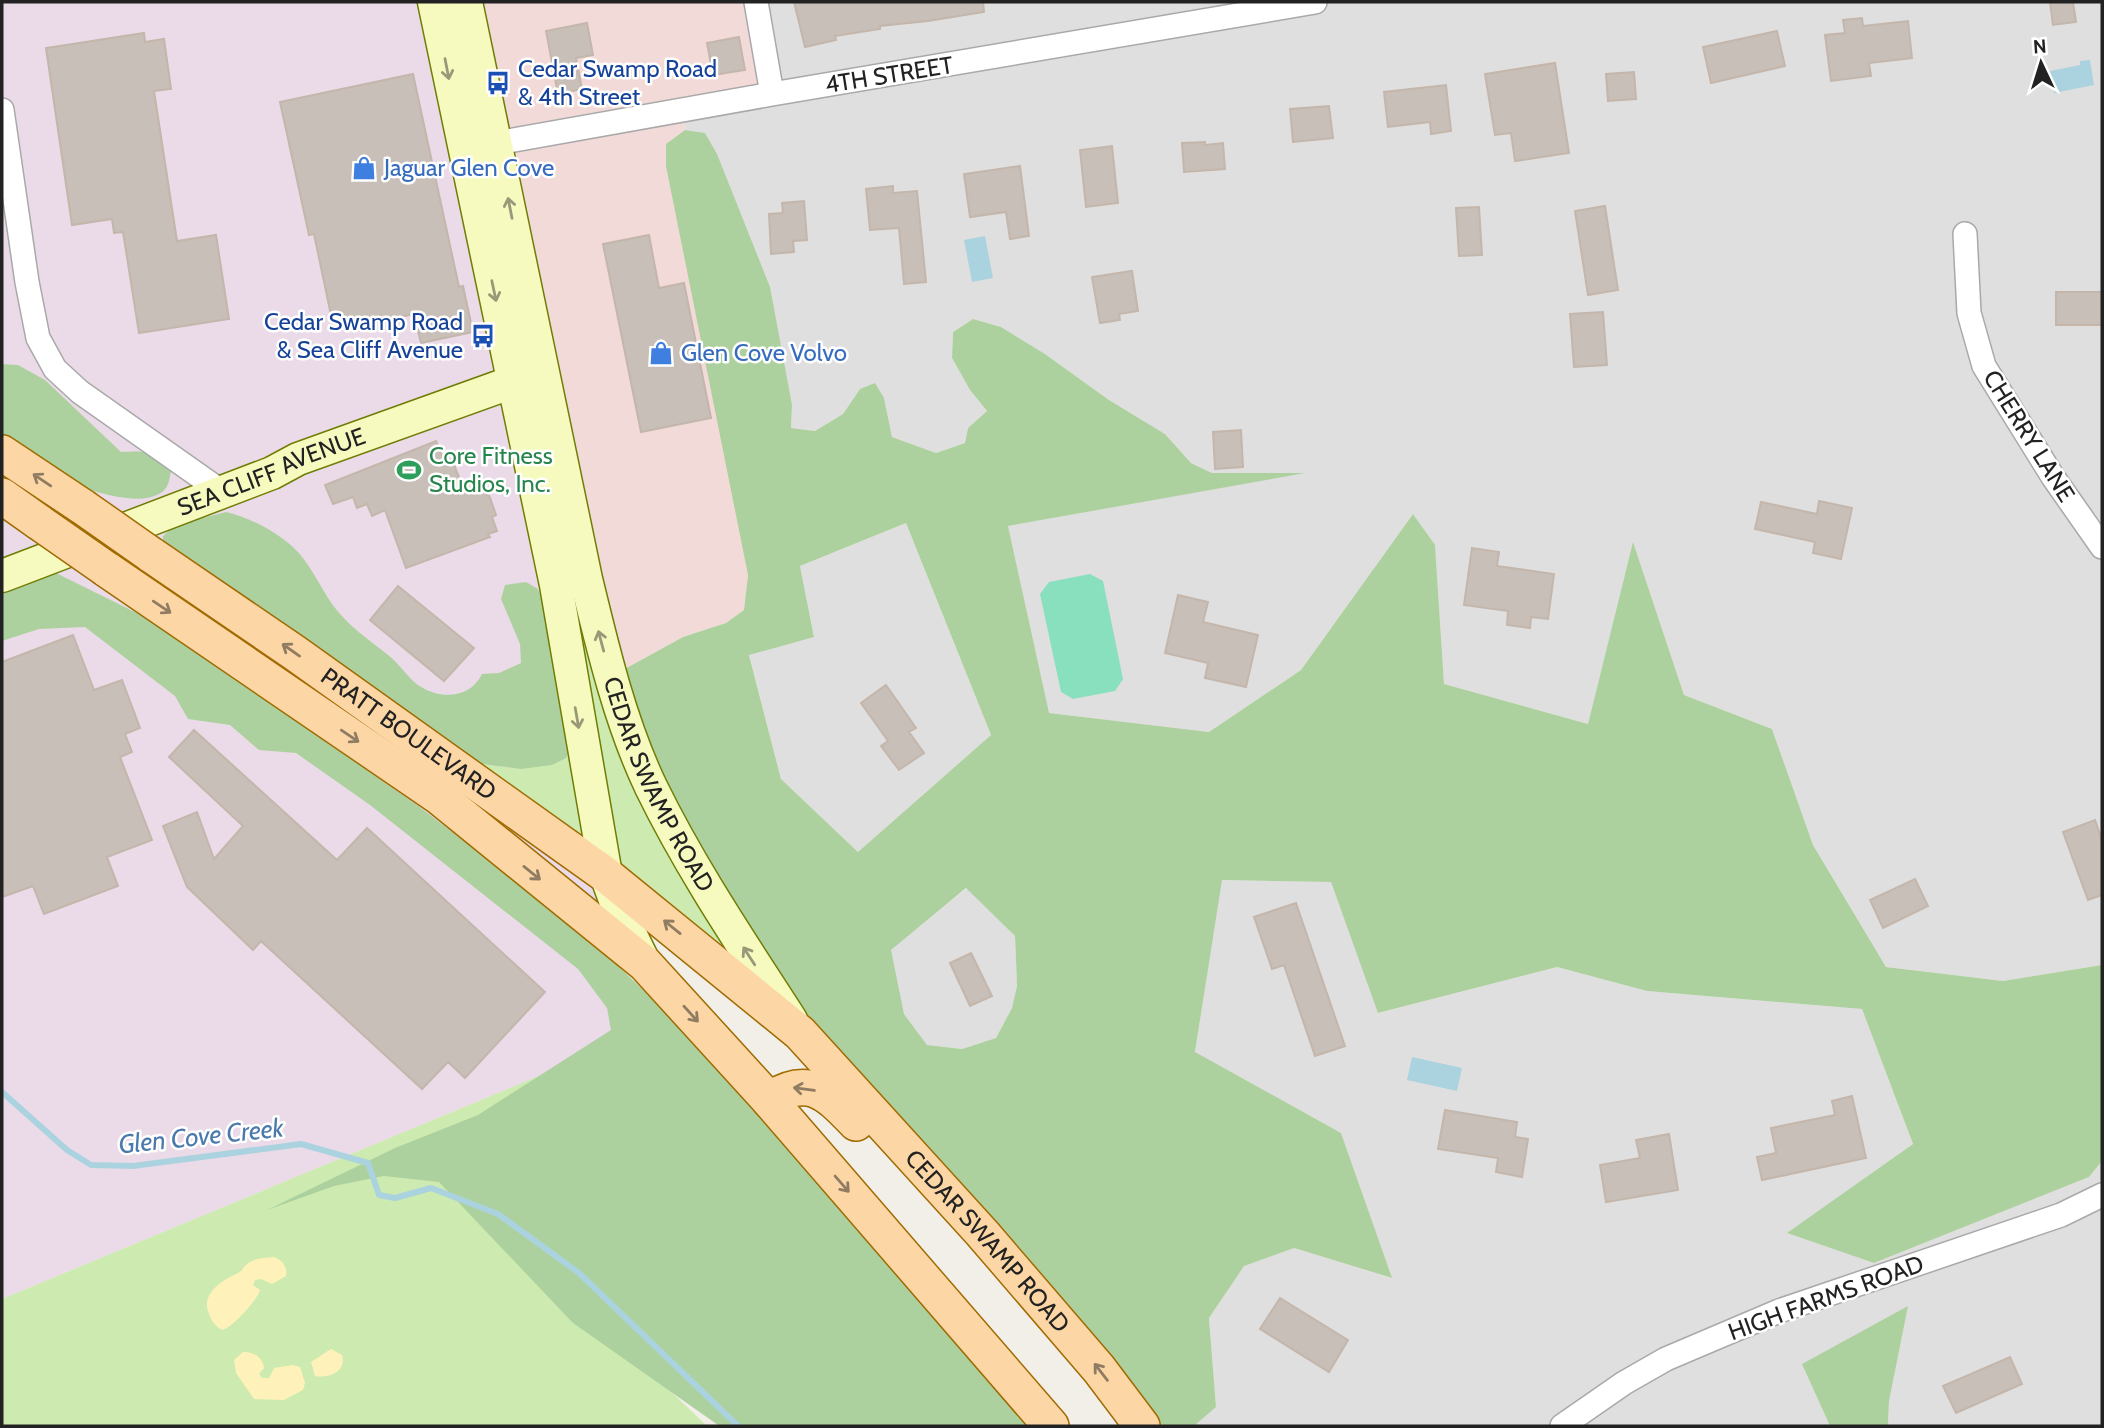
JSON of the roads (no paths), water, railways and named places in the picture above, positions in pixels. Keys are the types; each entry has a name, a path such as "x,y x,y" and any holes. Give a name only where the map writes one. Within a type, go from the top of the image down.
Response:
{"main road":[{"name":"CEDAR SWAMP ROAD","path":"434,2 556,585 606,875 619,911 645,964 769,1100 1052,1426"},
{"name":"CEDAR SWAMP ROAD","path":"466,2 577,537 602,644 625,720 650,785 698,876 800,1033 1003,1257 1099,1369 1142,1426"},
{"name":"SEA CLIFF AVENUE","path":"2,576 272,473 298,459 516,396 543,371"},
{"path":"516,396 536,417 557,520 563,530 577,537"},
{"name":"PRATT BOULEVARD","path":"2,453 295,653 606,875 800,1033"},
{"name":"PRATT BOULEVARD","path":"2,496 438,796 645,964"},
{"path":"769,1100 785,1089 795,1087 830,1096 928,1200 948,1218 1003,1257"}],"street":[{"path":"756,2 772,94"},
{"name":"4TH STREET","path":"463,149 1315,2"},
{"path":"2,110 27,282 38,338 55,369 80,392 222,492"},
{"name":"CHERRY LANE","path":"1965,234 1969,313 1984,366 2053,477 2102,547"},
{"name":"HIGH FARMS ROAD","path":"1562,1426 1624,1383 1688,1350 1779,1311 2061,1215 2102,1195"}],"water":[{"path":"2090,60 2094,85 2054,93 2050,71 2080,65 2080,61"},
{"path":"985,236 993,278 972,282 964,240"},
{"path":"1412,1057 1462,1068 1457,1091 1407,1080"}],"waterway":[{"name":"Glen Cove Creek","path":"2,1092 67,1150 91,1165 133,1166 301,1144 368,1163 379,1195 395,1198 431,1188 498,1214 579,1273 738,1426"}],"place":[{"name":"Cedar Swamp Road & 4th Street","path":"498,83"},
{"name":"Jaguar Glen Cove","path":"364,168"},
{"name":"Cedar Swamp Road & Sea Cliff Avenue","path":"483,336"},
{"name":"Glen Cove Volvo","path":"661,353"},
{"name":"Core Fitness Studios, Inc.","path":"409,470"}]}
